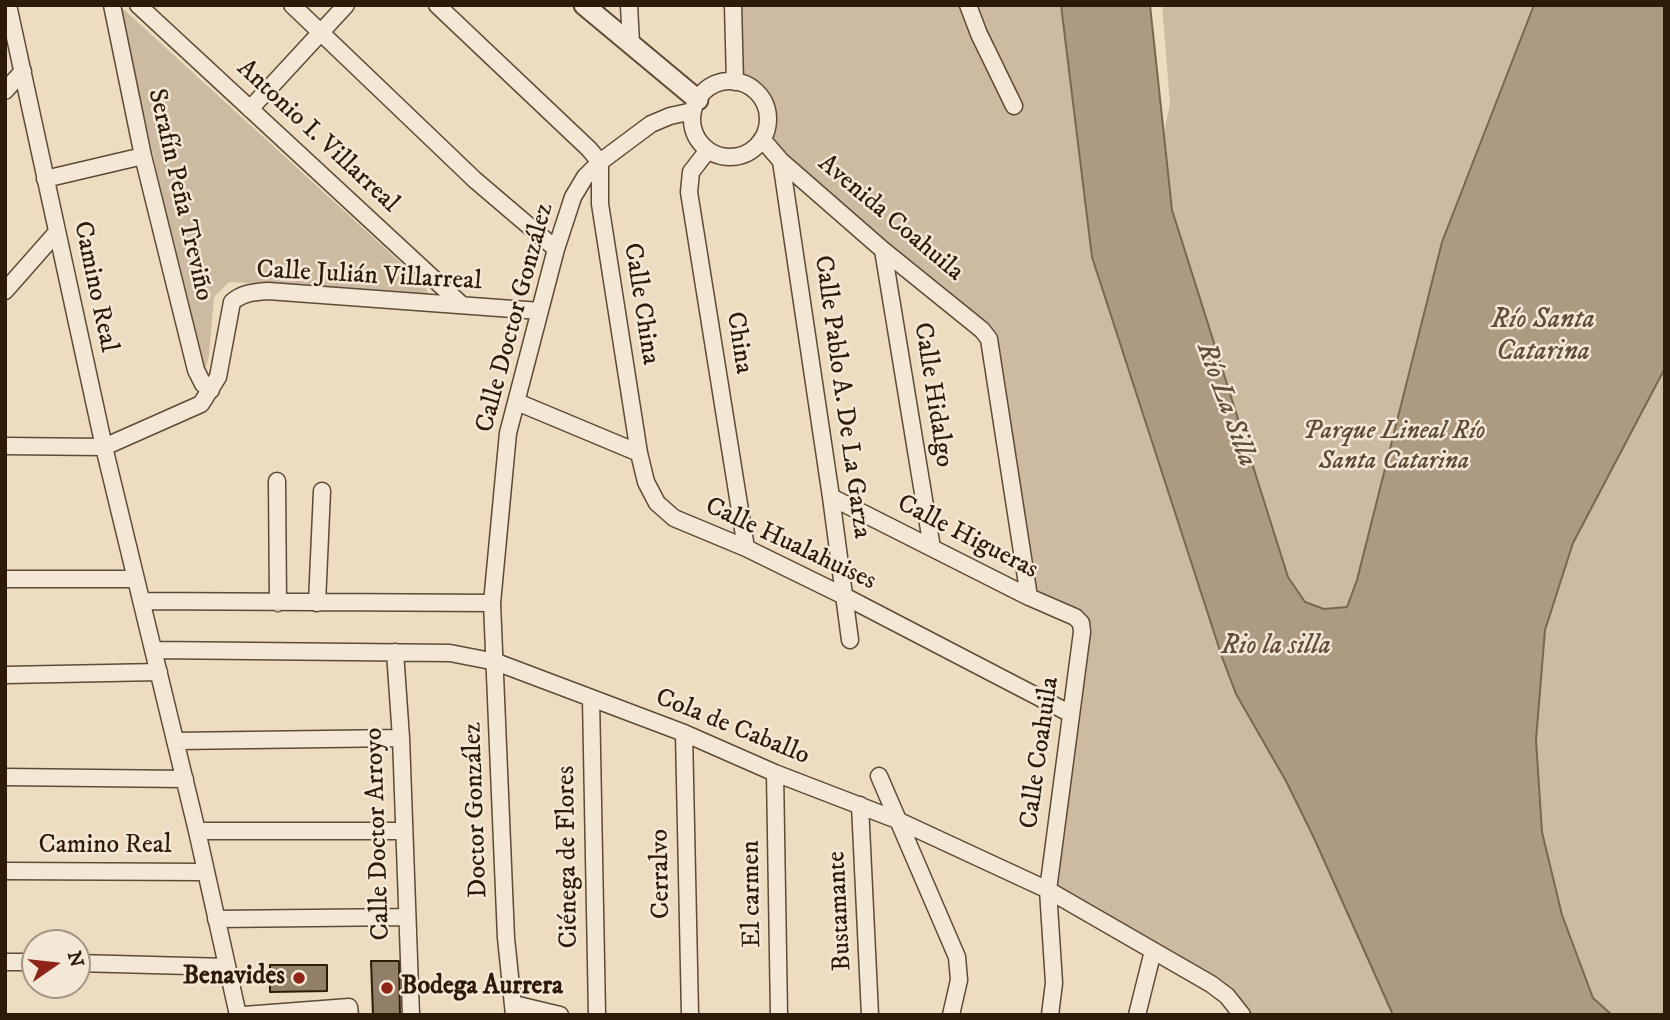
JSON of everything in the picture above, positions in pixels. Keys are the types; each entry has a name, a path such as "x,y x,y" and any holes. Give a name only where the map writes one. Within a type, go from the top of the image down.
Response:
{"street":[{"name":"Camino Real","path":"8,5 104,447 185,779 238,1015"},
{"name":"Serafín Peña Treviño","path":"112,5 143,156 196,370 203,384 211,390"},
{"name":"Antonio I. Villarreal","path":"138,5 462,305"},
{"path":"292,5 475,180 556,249"},
{"path":"250,109 346,5"},
{"path":"437,5 600,162"},
{"path":"584,5 631,44 695,105"},
{"path":"629,5 631,44"},
{"path":"733,5 735,82"},
{"path":"968,5 1014,106"},
{"path":"5,90 23,71"},
{"path":"722,82 735,82 753,90 765,106 767,126 762,139 747,153 734,157 721,156 708,150 695,135 692,123 695,105 711,87 722,82"},
{"name":"Calle Doctor González","path":"492,603 508,433 556,249 573,197 585,177 600,162 651,124 695,105"},
{"name":"Avenida Coahuila","path":"762,139 781,161 987,336 1030,597"},
{"name":"China","path":"708,150 691,172 689,192 746,548"},
{"path":"45,179 143,156"},
{"name":"Calle Pablo A. De La Garza","path":"781,161 846,597 850,640"},
{"name":"Calle China","path":"600,162 600,204 639,453"},
{"path":"5,291 57,232"},
{"name":"Calle Hidalgo","path":"883,250 932,548"},
{"name":"Calle Julián Villarreal","path":"211,390 222,362 229,308 237,297 268,291 540,311"},
{"path":"5,446 104,447 196,407 211,390"},
{"path":"517,402 639,453"},
{"name":"Calle Hualahuises","path":"639,453 646,482 663,511 674,519 746,548 846,597 1071,714"},
{"path":"277,481 278,603"},
{"path":"317,603 322,491"},
{"name":"Calle Higueras","path":"831,497 1075,617 1081,623"},
{"path":"5,579 136,579"},
{"path":"142,601 492,603"},
{"name":"Doctor González","path":"492,603 506,938 514,1009"},
{"name":"Calle Coahuila","path":"1050,1015 1055,983 1048,890 1081,623"},
{"name":"Cola de Caballo","path":"153,650 450,653 496,662 684,733 775,773 897,820 1048,890 1212,984 1227,996 1240,1014"},
{"name":"Calle Doctor Arroyo","path":"395,652 401,738 411,1015"},
{"path":"5,675 159,672"},
{"name":"Ciénega de Flores","path":"591,698 597,1015"},
{"name":"Cerralvo","path":"684,733 690,1015"},
{"path":"175,741 401,738"},
{"name":"El carmen","path":"775,773 779,1015"},
{"path":"879,776 957,957 959,980 951,1015"},
{"path":"5,777 185,779"},
{"name":"Bustamante","path":"860,805 870,1015"},
{"path":"197,831 403,831"},
{"name":"Camino Real","path":"5,871 205,872"},
{"path":"216,919 407,917"},
{"path":"1137,1015 1153,951"},
{"path":"91,963 227,967"},
{"path":"244,1015 349,1007 350,1015"},
{"path":"514,1009 559,1015"}],"green space":[{"path":"119,5 425,285 428,294 229,282 214,297 209,356 203,376"},
{"name":"Parque Lineal Río Santa Catarina","path":"733,5 1061,5 1092,257 1130,287 1170,104 1162,5 1665,5 1665,1015 1242,1015 1227,996 1048,890 1082,626 1029,597 990,343 762,139 766,122 764,106 749,88 741,83"}],"water":[{"name":"Río Santa Catarina","path":"1061,5 1150,5 1172,210 1288,577 1305,602 1324,609 1347,607 1357,580 1442,242 1534,5 1665,5 1665,368 1573,543 1545,630 1536,740 1542,832 1562,915 1593,998 1612,1015 1393,1015 1314,838 1286,781 1236,694 1222,657 1092,257"}],"building":[{"name":"Bodega Aurrera","path":"371,961 399,961 400,1015 373,1015"},
{"name":"Benavides","path":"270,965 327,965 327,991 270,992"}],"place":[{"name":"Benavides","path":"299,978"},
{"name":"Bodega Aurrera","path":"387,988"}],"water label":[{"name":"Río La Silla","path":"1225,405"},
{"name":"Rio la silla","path":"1276,647"}]}
